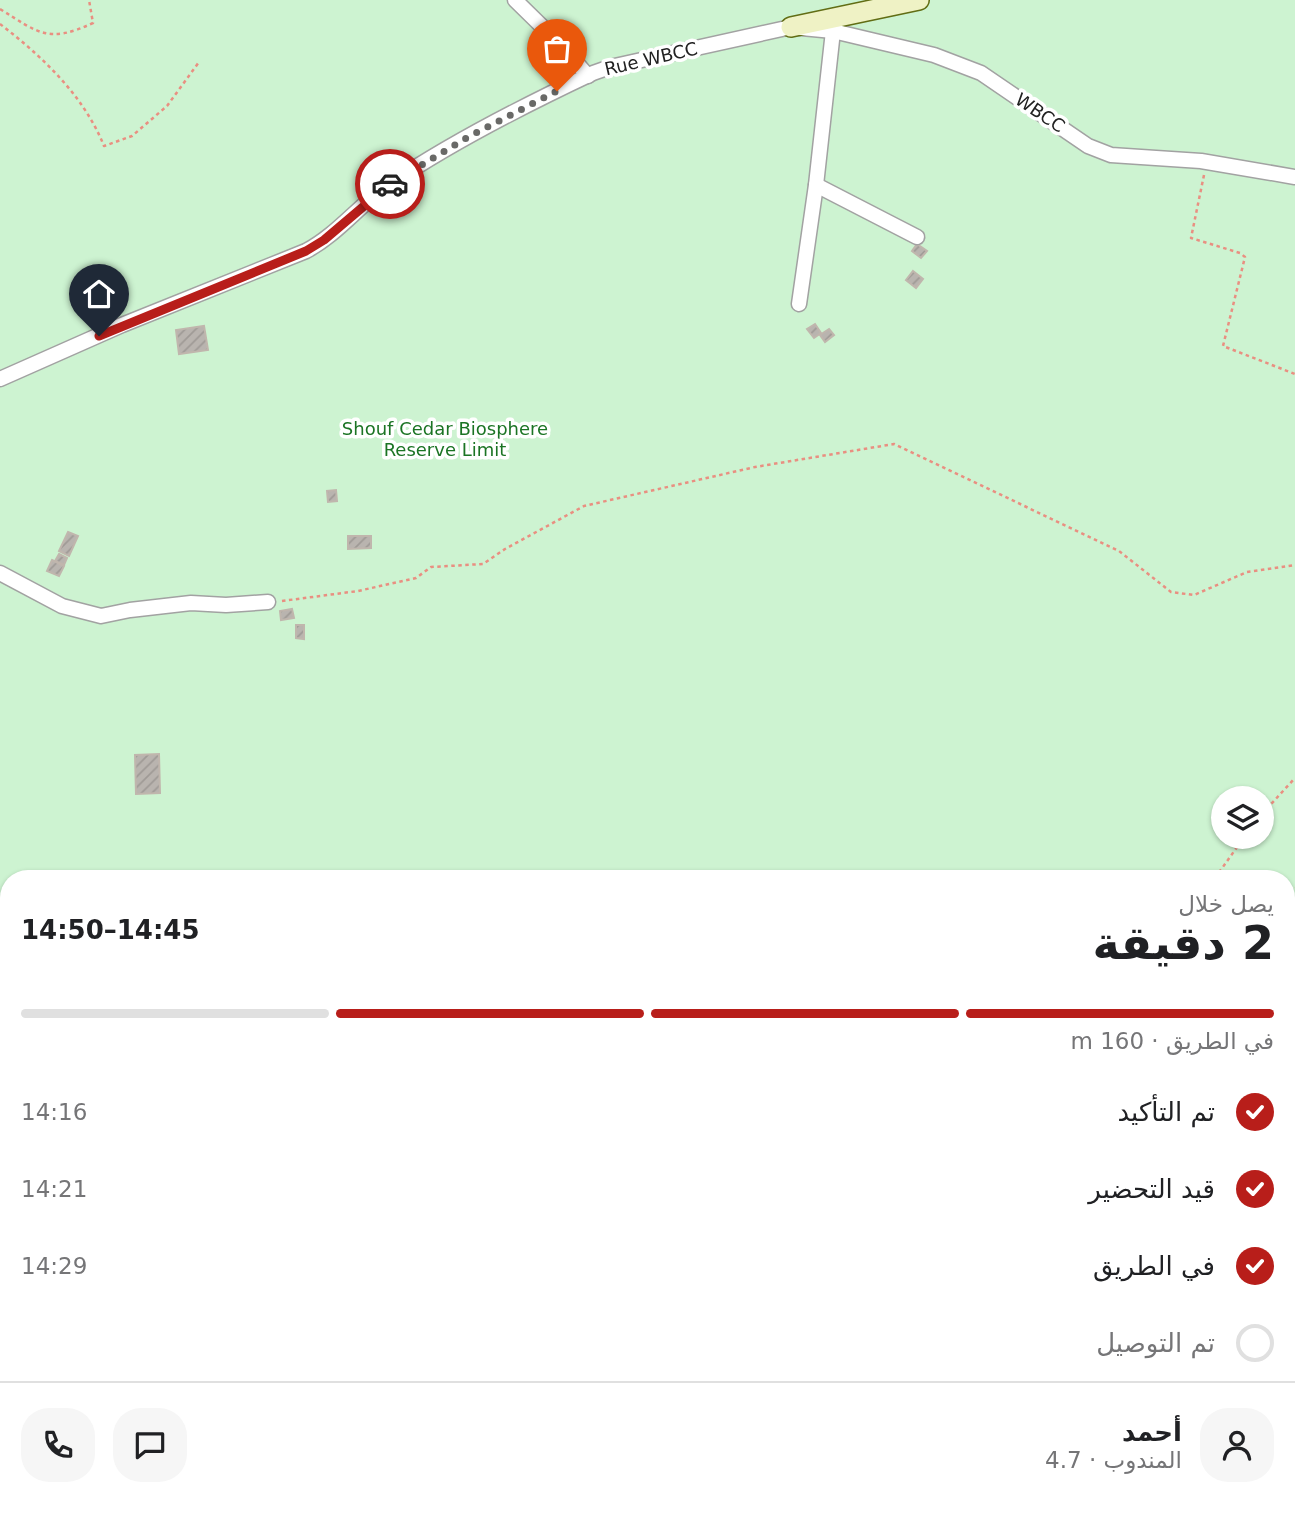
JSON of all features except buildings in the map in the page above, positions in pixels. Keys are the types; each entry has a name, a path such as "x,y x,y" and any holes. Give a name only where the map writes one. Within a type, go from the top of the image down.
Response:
{"street":[{"path":"515,0 588,76"},
{"path":"791,27 919,0"},
{"name":"Rue WBCC","path":"0,379 135,320 306,251 324,240 379,192 404,175 470,136 588,76 610,67 791,27"},
{"name":"WBCC","path":"791,27 833,32 934,55 981,73 1088,146 1103,153 1206,162 1295,177"},
{"path":"799,304 816,185 833,32"},
{"path":"816,185 917,237"},
{"path":"0,573 62,606 101,616 191,603 226,605 268,602"}],"path":[{"path":"0,9 42,35 70,34 93,23 89,0"},
{"path":"0,24 29,46 80,99 104,146 132,136 167,106 199,62"},
{"path":"1206,162 1191,238 1240,253 1245,257 1223,346 1295,373"},
{"path":"268,602 358,591 416,578 431,567 483,564 584,506 730,472 894,444 1119,551 1171,592 1194,595 1247,572 1295,565"},
{"path":"1274,801 1295,778"},
{"path":"1221,870 1236,849"}],"green space":[{"name":"Shouf Cedar Biosphere Reserve Limit","path":"0,0 1295,0 1295,870 0,870"}],"way so far":[{"path":"390,184 470,136 557,91"}],"route":[{"path":"99,336 297,256 324,240 390,184"}]}
